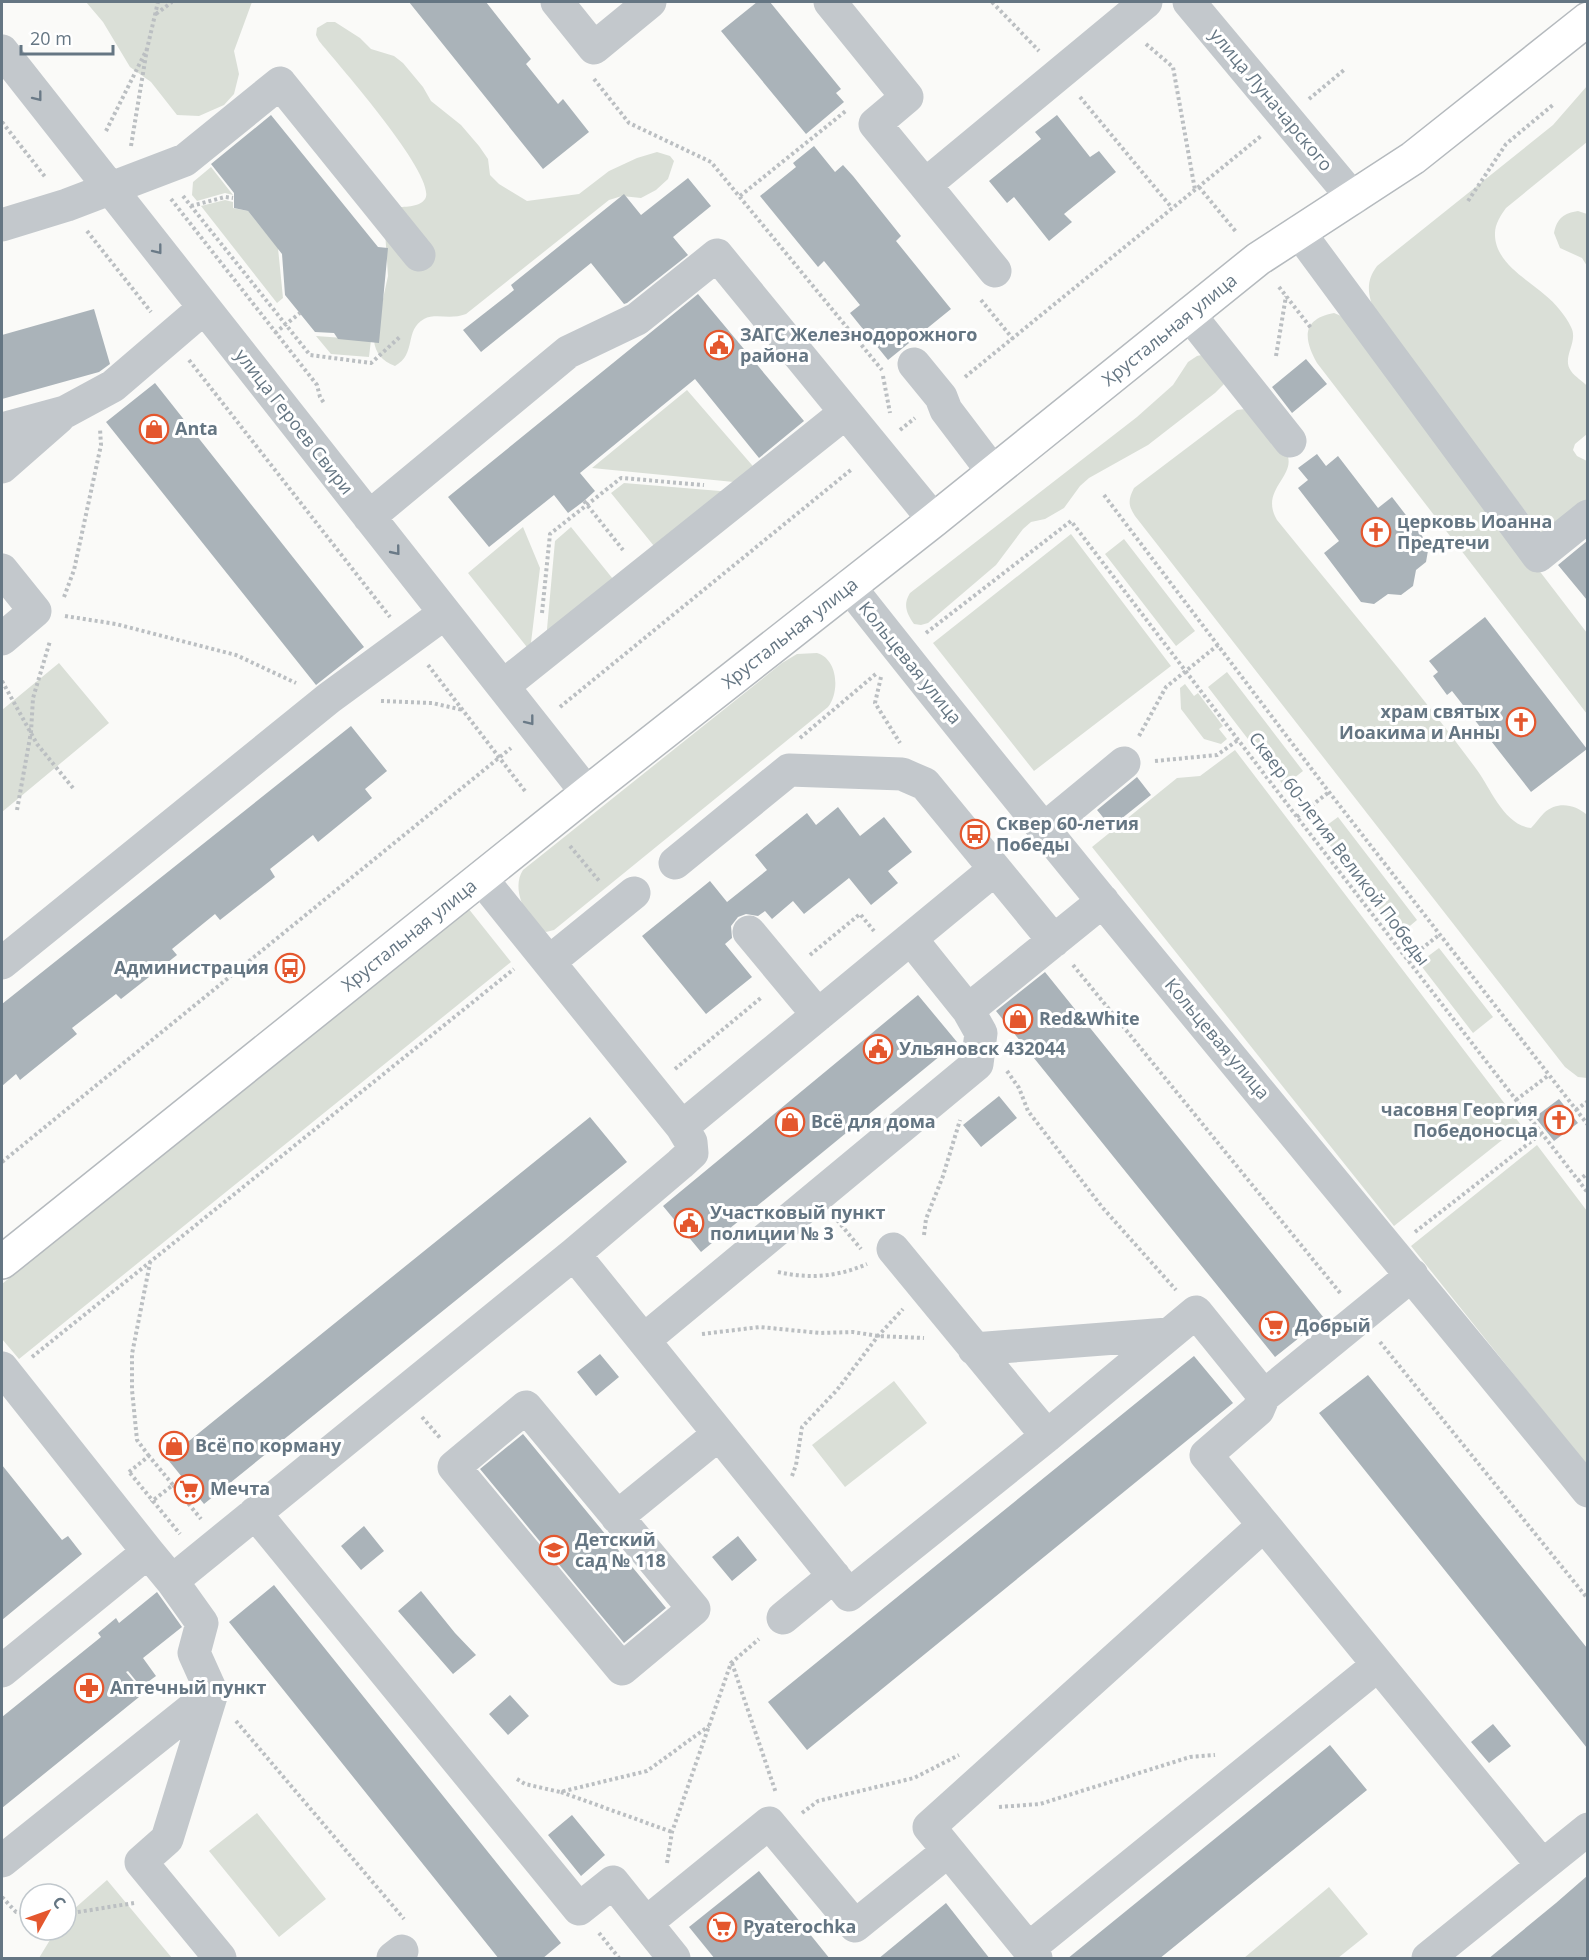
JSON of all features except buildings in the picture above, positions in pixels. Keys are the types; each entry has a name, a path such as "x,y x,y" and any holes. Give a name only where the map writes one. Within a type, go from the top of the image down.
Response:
{"main road":[{"name":"Хрустальная улица","path":"2,1262 1258,259 1413,158 1587,19"}],"street":[{"path":"557,2 594,48 650,2"},
{"path":"830,2 907,98 875,124 995,271"},
{"path":"925,185 1146,2"},
{"name":"улица Луначарского","path":"1196,4 1353,198"},
{"name":"улица Героев Свири","path":"2,51 587,793"},
{"path":"2,225 67,205 185,160 280,83 419,255"},
{"path":"1299,232 1538,556 1587,516"},
{"path":"369,517 568,351 637,320 717,255 845,412 885,442 934,520"},
{"path":"2,467 65,412 113,386 204,308"},
{"path":"1189,314 1290,441"},
{"path":"901,371 941,397 946,410 993,472"},
{"path":"2,429 65,412"},
{"path":"503,686 845,412"},
{"path":"2,570 35,611 2,639"},
{"name":"Кольцевая улица","path":"849,586 1044,830 1412,1275 1587,1491"},
{"path":"2,963 329,698 445,613"},
{"path":"1044,830 1124,764"},
{"path":"675,863 789,770 902,774 925,784 1054,941"},
{"path":"682,1127 995,869"},
{"path":"172,1581 574,1254 692,1153 691,1142 682,1127 481,878"},
{"path":"544,956 634,893"},
{"path":"653,1333 724,1274 976,1036 1054,941 1103,901"},
{"path":"748,932 818,1016"},
{"path":"911,939 976,1036"},
{"path":"574,1254 653,1333 719,1434 849,1595 1047,1436 1196,1312 1264,1396"},
{"path":"882,1256 912,1293 974,1349 1047,1436"},
{"path":"1412,1275 1264,1396 1258,1410 1206,1455 1542,1865"},
{"path":"974,1349 1168,1334"},
{"path":"4,1371 172,1581 202,1623 194,1653 212,1693 167,1839 141,1862 220,1959"},
{"path":"526,1407 618,1517 694,1609 622,1669 454,1467 526,1407"},
{"path":"618,1517 719,1434"},
{"path":"255,1513 579,1909 613,1882 653,1917 674,1959"},
{"path":"1264,1525 929,1827 948,1851 1032,1954 1378,1665"},
{"path":"2,1671 148,1552"},
{"path":"783,1618 834,1576"},
{"path":"2,1861 212,1693"},
{"path":"653,1917 784,1819 855,1926 948,1851"},
{"path":"1428,1959 1587,1829"}],"path":[{"path":"158,2 147,49 128,163 153,172 191,206 310,355 371,363 401,336"},
{"path":"154,15 172,2"},
{"path":"992,2 1060,73 1172,208"},
{"path":"1141,38 1173,67 1195,190"},
{"path":"103,138 147,49"},
{"path":"1306,101 1344,70"},
{"path":"1468,201 1506,144 1554,104"},
{"path":"740,196 853,105"},
{"path":"2,122 525,791"},
{"path":"629,123 711,162 881,369 885,442"},
{"path":"553,713 1261,136"},
{"path":"153,172 317,385 320,397 326,406"},
{"path":"1199,187 1237,233"},
{"path":"191,206 225,197 233,198"},
{"path":"1279,287 1311,328"},
{"path":"1276,356 1286,296"},
{"path":"276,333 300,313"},
{"path":"881,369 901,371"},
{"path":"560,707 538,658 550,534 585,503 621,478 750,489"},
{"path":"1104,495 1329,792 1587,1125"},
{"path":"585,503 643,575"},
{"name":"Сквер 60-летия Великой Победы","path":"919,638 1071,521 1587,1193"},
{"path":"35,611 116,624 236,656 329,698 432,704 463,711"},
{"path":"1124,764 1166,687 1218,645"},
{"path":"797,740 884,668 875,703 900,744"},
{"path":"2,681 37,744 73,788"},
{"path":"1124,764 1217,755 1239,740"},
{"path":"2,1162 512,747"},
{"path":"1297,817 1329,792"},
{"path":"568,845 602,885"},
{"path":"1407,960 1439,934"},
{"path":"1054,941 1587,1599"},
{"path":"4,1371 35,1356 150,1263 544,956"},
{"path":"779,1508 796,1465 802,1427 837,1389 912,1293 926,1219 943,1176 976,1036"},
{"path":"976,1036 1019,1088 1028,1111 1095,1198 1196,1312"},
{"path":"1516,1100 1549,1075"},
{"path":"1576,1110 1587,1101"},
{"path":"1391,1250 1542,1133"},
{"path":"1578,1181 1587,1173"},
{"path":"724,1274 748,1274 760,1268 798,1276 824,1277 847,1272 882,1256"},
{"path":"150,1263 132,1354 137,1440 220,1542"},
{"path":"653,1333 694,1335 760,1327 820,1333 853,1332 878,1336 934,1338"},
{"path":"403,1394 460,1462"},
{"path":"129,1472 149,1456"},
{"path":"125,1523 173,1485"},
{"path":"653,1917 672,1832 731,1663 783,1618"},
{"path":"731,1663 784,1819 818,1801 914,1778 966,1751"},
{"path":"212,1693 401,1944"},
{"path":"560,1792 647,1771 709,1726"},
{"path":"954,1804 975,1808 1040,1804 1190,1757 1226,1754"},
{"path":"515,1778 525,1784 560,1792 672,1832"},
{"path":"78,1912 134,1903 158,1884"},
{"path":"2,1897 18,1912"}],"shaded area":[{"path":"86,2 252,2 234,51 239,74 234,94 224,105 199,116 177,115 151,82 130,67 103,22"},
{"path":"327,22 335,22 360,38 371,49 394,56 403,63 423,87 431,101 461,125 479,146 488,159 490,175 499,184 527,201 579,194 609,171 657,152 670,156 674,161 668,179 656,190 641,198 622,196 609,200 466,314 424,319 414,329 409,349 402,361 395,366 390,364 378,353 374,340 388,276 385,231 395,208 415,205 425,199 425,187 417,168 384,120 319,41 316,35 317,28"},
{"path":"1587,86 1587,142 1506,208 1495,230 1496,243 1506,261 1553,302 1569,323 1573,338 1568,366 1587,386 1587,434 1575,444 1573,450 1577,456 1587,461 1587,505 1544,536 1375,313 1369,294 1369,283 1377,266 1553,125"},
{"path":"211,167 233,195 225,193 197,201 192,195 193,182"},
{"path":"225,200 233,202 233,208 248,211 278,248 283,298 277,303 201,206"},
{"path":"1578,211 1587,214 1587,266 1582,258 1560,248 1554,233 1562,217"},
{"path":"1334,313 1346,318 1587,633 1587,714 1317,363 1309,345 1308,331 1316,320"},
{"path":"316,336 371,340 369,357 331,354"},
{"path":"1206,354 1224,384 1215,393 1148,445 1089,478 1064,508 1045,519 1031,522 996,565 928,623 914,624 906,608 910,593 1137,417 1173,385 1188,362 1197,356"},
{"path":"687,390 758,472 744,483 592,468"},
{"path":"1245,409 1281,445 1288,459 1288,467 1272,499 1277,520 1429,706 1477,770 1499,805 1513,820 1531,828 1549,809 1560,805 1572,806 1587,815 1587,1078 1578,1077 1565,1067 1135,516 1130,505 1134,488 1237,410"},
{"path":"624,483 732,492 658,551 611,493"},
{"path":"523,527 540,568 530,651 468,573"},
{"path":"571,527 617,584 546,640 555,541"},
{"path":"1071,534 1171,666 1034,771 933,643"},
{"path":"1124,539 1195,631 1176,646 1105,554"},
{"path":"817,653 829,662 835,677 834,693 828,707 554,930 546,932 539,928 522,905 518,886 523,870 782,663 797,654"},
{"path":"59,663 109,723 2,812 2,710"},
{"path":"1227,672 1303,771 1284,786 1208,687"},
{"path":"1185,684 1194,696 1198,693 1223,726 1219,729 1227,739 1221,744 1204,739 1181,709 1180,688"},
{"path":"1235,750 1521,1125 1394,1226 1092,847 1177,778 1200,776"},
{"path":"1338,817 1417,920 1399,935 1319,831"},
{"path":"468,908 511,962 19,1359 2,1339 2,1284"},
{"path":"1439,948 1493,1017 1473,1033 1419,963"},
{"path":"1537,1145 1587,1211 1587,1466 1411,1246"},
{"path":"894,1381 927,1423 845,1487 812,1445"},
{"path":"257,1813 326,1899 279,1937 209,1851"},
{"path":"107,1880 172,1958 39,1958 49,1942 78,1942 78,1905"},
{"path":"1329,1887 1368,1934 1338,1958 1244,1958"}],"place":[{"name":"ЗАГС Железнодорожного района","path":"719,345"},
{"name":"Anta","path":"154,429"},
{"name":"церковь Иоанна Предтечи","path":"1376,532"},
{"name":"храм святых Иоакима и Анны","path":"1521,722"},
{"name":"Сквер 60-летия Победы","path":"975,834"},
{"name":"Администрация","path":"290,968"},
{"name":"Red&White","path":"1018,1019"},
{"name":"Ульяновск 432044","path":"878,1049"},
{"name":"часовня Георгия Победоносца","path":"1559,1120"},
{"name":"Всё для дома","path":"790,1122"},
{"name":"Участковый пункт полиции № 3","path":"689,1223"},
{"name":"Добрый","path":"1274,1326"},
{"name":"Всё по корману","path":"174,1446"},
{"name":"Мечта","path":"189,1489"},
{"name":"Детский сад № 118","path":"554,1550"},
{"name":"Аптечный пункт","path":"89,1688"},
{"name":"Pyaterochka","path":"722,1927"}]}
